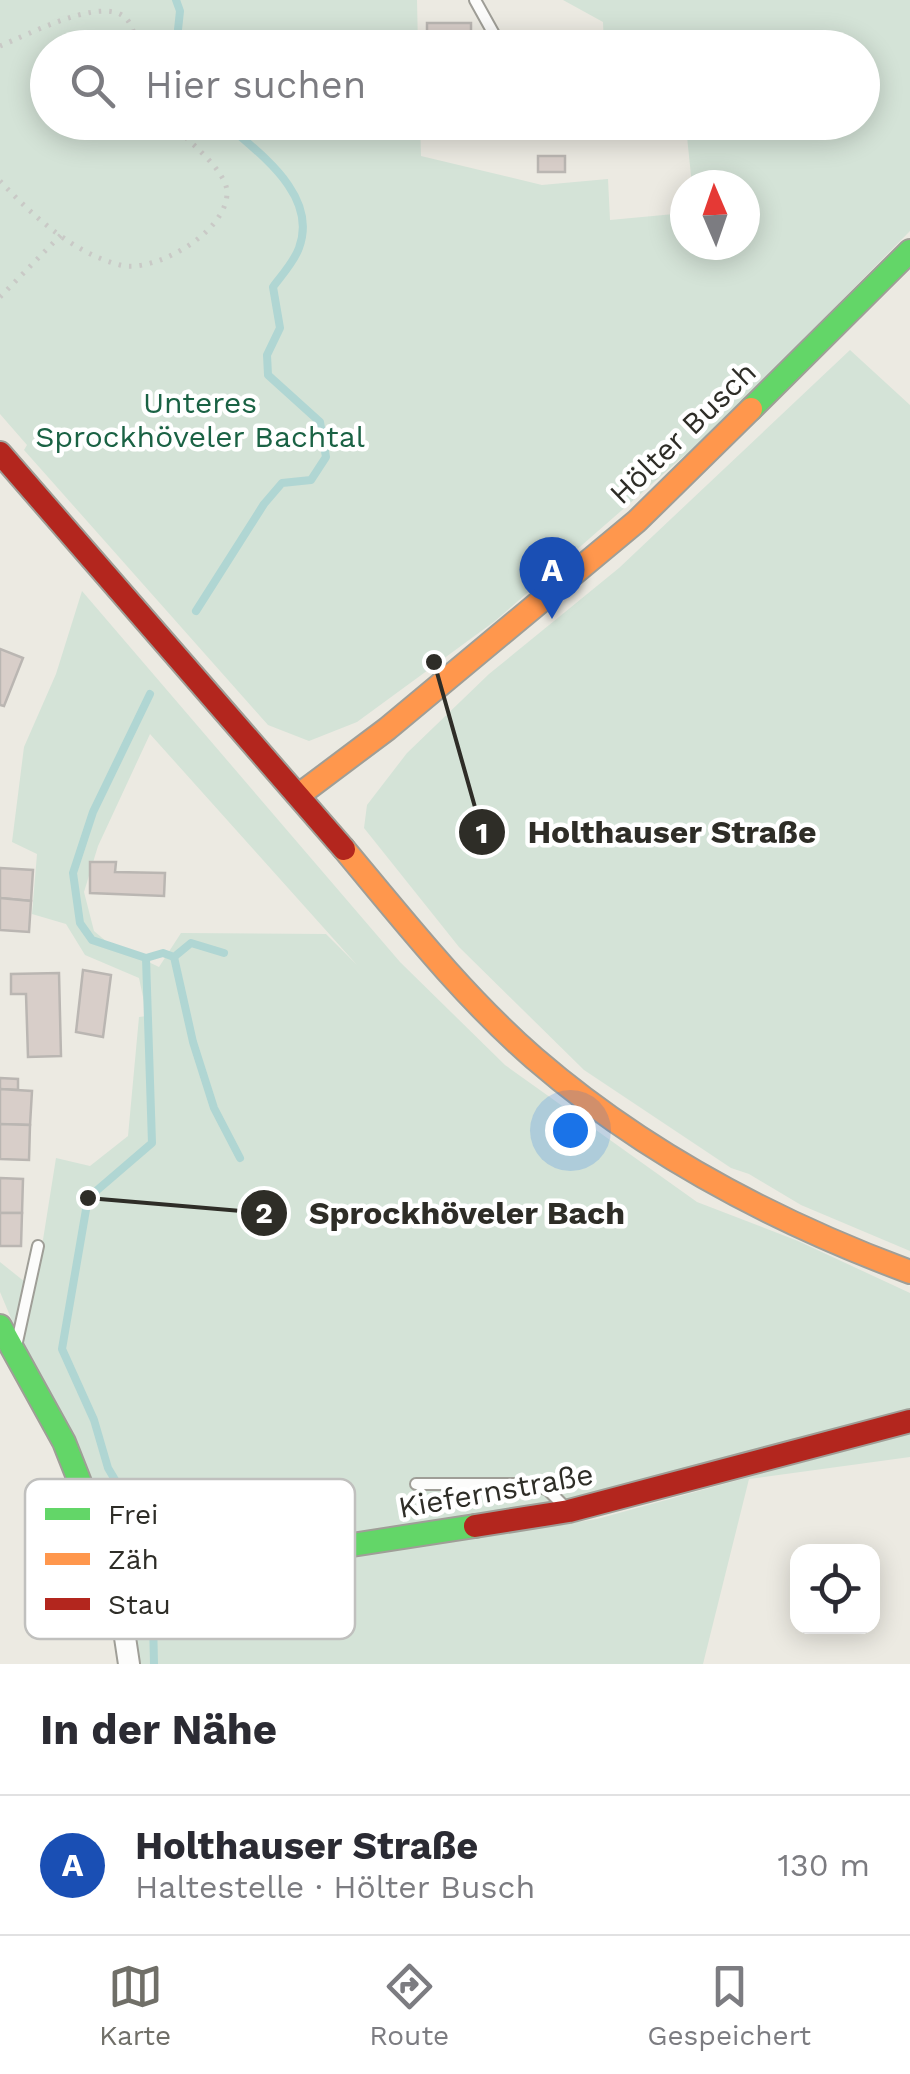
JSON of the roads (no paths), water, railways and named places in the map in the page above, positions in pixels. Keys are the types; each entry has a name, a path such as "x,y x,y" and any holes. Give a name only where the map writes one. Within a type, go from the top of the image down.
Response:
{"street":[{"name":"Hölter Busch","path":"299,795 387,729 637,522 910,251"},
{"path":"0,453 299,795 406,925 490,1015 597,1108 711,1183 803,1229 910,1272"},
{"path":"0,1326 81,1479"},
{"name":"Kiefernstraße","path":"355,1545 568,1511 910,1421"},
{"path":"128,1639 129,1664"}],"lane":[{"path":"475,0 492,30"},
{"path":"15,1352 38,1246"},
{"path":"416,1484 532,1484 548,1490 568,1511"}],"waterway":[{"path":"176,0 180,11 178,30"},
{"path":"196,611 264,504 282,483 311,480 326,457 320,422 268,375 267,355 280,328 273,287 299,248 303,228 300,210 282,176 244,140"},
{"path":"115,1479 94,1420 62,1349 88,1198 152,1143 146,958 92,940 80,923 73,873 93,812 150,694"},
{"path":"146,958 163,953 174,957 191,943 224,953"},
{"path":"174,957 193,1042 214,1108 240,1158"},
{"path":"153,1639 154,1664"}],"place":[{"name":"Holthauser Straße","path":"552,619"},
{"name":"Holthauser Straße","path":"434,662"},
{"name":"Sprockhöveler Bach","path":"88,1198"}],"park label":[{"name":"Unteres Sprockhöveler Bachtal","path":"200,420"}]}
